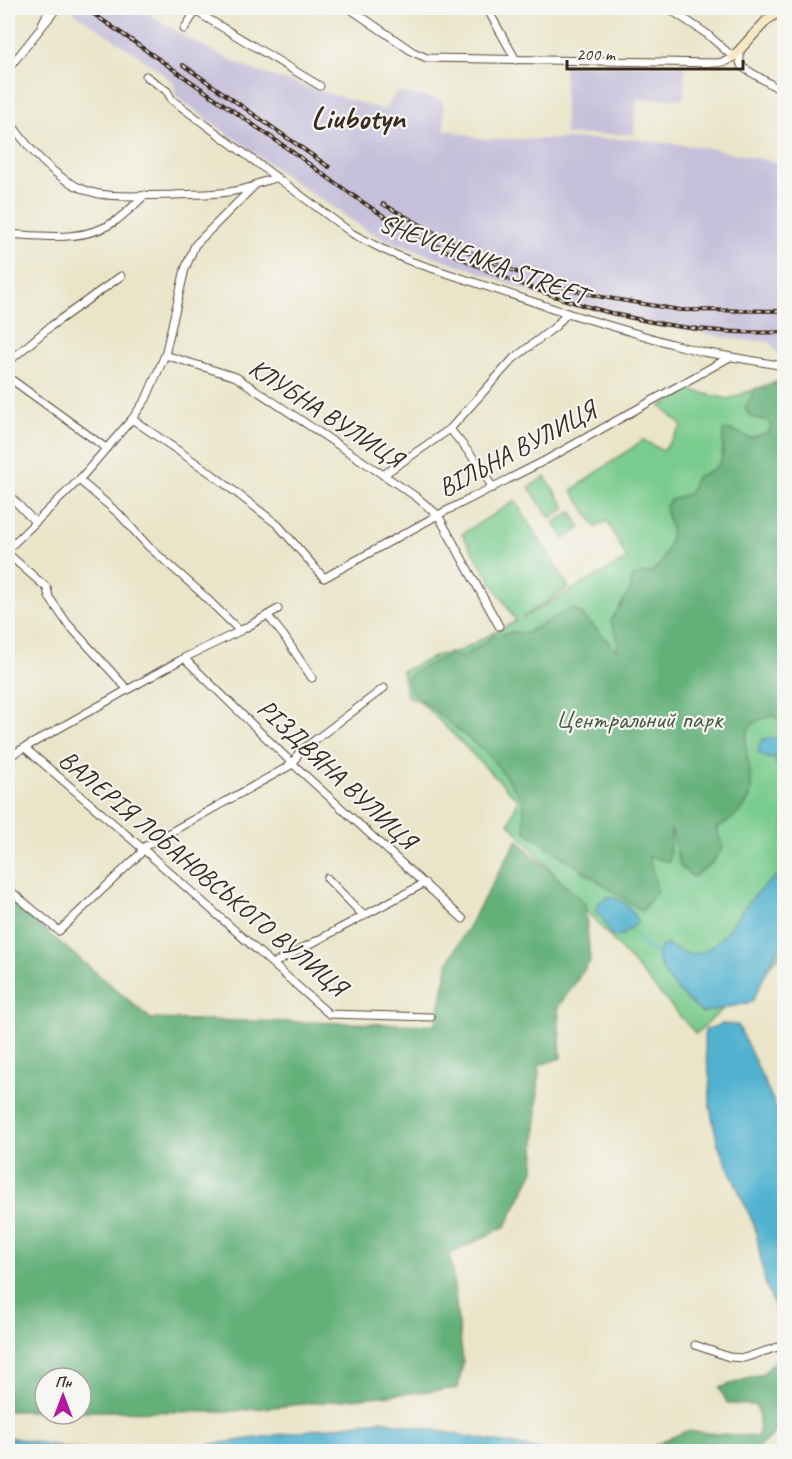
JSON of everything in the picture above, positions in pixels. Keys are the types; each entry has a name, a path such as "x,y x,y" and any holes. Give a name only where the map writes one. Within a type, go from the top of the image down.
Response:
{"street":[{"path":"41,26 50,8"},
{"path":"8,69 57,8"},
{"path":"349,8 421,56 436,59 717,63 727,61 737,53 767,20 784,8"},
{"path":"489,8 489,12 516,60"},
{"path":"668,8 737,53 742,67 784,92"},
{"path":"184,29 197,9 320,86"},
{"name":"SHEVCHENKA STREET","path":"146,76 167,91 172,100 275,178 353,234 382,249 410,261 567,313 703,352 784,366"},
{"path":"8,119 37,153 69,182 99,194 231,193 275,178"},
{"path":"8,549 79,480 132,419 146,399 165,355 185,269 195,245 253,186"},
{"path":"8,234 53,237 89,232 115,221 145,195"},
{"path":"8,362 51,326 121,276"},
{"path":"383,475 450,429 513,359 556,326 567,313"},
{"name":"КЛУБНА ВУЛИЦЯ","path":"165,355 236,376 415,496 438,515 499,626"},
{"name":"ВІЛЬНА ВУЛИЦЯ","path":"132,419 212,474 278,525 324,578 730,357"},
{"path":"8,376 106,448"},
{"path":"450,429 475,460 493,488"},
{"path":"79,480 119,514 148,546 240,631"},
{"path":"8,494 36,522"},
{"path":"8,554 47,588 49,597 67,623 128,690"},
{"path":"8,757 184,658 240,631 278,609"},
{"path":"268,616 312,678"},
{"name":"РІЗДВЯНА ВУЛИЦЯ","path":"184,658 293,764 463,919"},
{"path":"8,889 59,931 140,854 142,848 293,764 299,752 384,688"},
{"name":"ВАЛЕРІЯ ЛОБАНОВСЬКОГО ВУЛИЦЯ","path":"26,748 328,1014 431,1017"},
{"path":"327,879 364,915"},
{"path":"273,964 425,883"},
{"path":"695,1345 729,1357 744,1358 784,1345"}],"shaded area":[{"path":"76,8 140,8 187,38 255,71 384,110 396,92 443,100 445,129 483,139 632,139 709,148 784,164 784,354 778,354 770,342 734,339 635,321 575,305 525,290 385,240 289,178 176,96 174,83 139,56 73,12"},
{"path":"564,65 685,65 684,99 636,99 634,134 565,135"}],"green space":[{"name":"Центральний парк","path":"784,379 784,952 696,1034 509,823 518,800 420,701 407,696 402,671 439,655 460,651 516,621 462,534 515,501 569,587 522,618 627,559 607,521 596,527 572,490 643,440 663,451 682,426 661,406 690,390 728,399"},
{"name":"Центральний парк","path":"784,380 784,724 774,716 759,720 750,727 746,747 751,793 746,804 737,814 716,828 723,847 712,863 693,877 680,866 671,829 669,862 649,856 657,891 642,911 525,831 523,800 490,756 411,691 407,680 411,673 449,655 461,657 494,636 512,632 526,633 572,608 581,613 617,651 618,639 611,621 631,589 632,576 652,572 662,562 669,544 671,529 665,508 670,500 690,493 696,477 718,465 722,456 723,431 732,430 750,438 767,433 771,427 767,420 753,418 745,408 756,388 768,388"},
{"path":"545,477 566,508 550,518 529,487"},
{"path":"572,512 581,528 564,539 554,522"},
{"path":"517,840 585,904 590,961 558,1007 561,1058 539,1065 534,1170 506,1226 450,1254 463,1362 458,1388 225,1412 93,1411 93,1366 33,1366 33,1411 8,1411 8,899 151,1019 436,1025 449,961"},
{"path":"784,1354 784,1407 780,1428 754,1451 660,1451 655,1445 686,1431 758,1437 759,1419 756,1405 728,1404 719,1388 762,1374"}],"water":[{"path":"784,738 784,774 776,765 775,757 770,759 759,753 759,746 763,739"},
{"path":"784,870 784,941 775,954 752,1002 702,1013 681,994 668,978 657,953 661,947 667,945 690,954 703,952 711,947 754,897"},
{"path":"608,897 623,902 630,909 637,923 622,935 612,937 602,917 596,912 599,903"},
{"path":"722,1024 738,1025 784,1124 784,1331 765,1282 755,1227 718,1145 710,1107 705,1030"},
{"path":"380,1420 546,1451 166,1451"},
{"path":"8,1437 86,1451 8,1451"}],"waterway":[{"path":"637,935 640,943 657,953"}],"railway":[{"path":"85,8 369,207 486,270 534,289 633,318 683,327 734,332 784,332"},
{"path":"183,65 329,167"},
{"path":"383,204 469,252 519,273"},
{"path":"553,285 602,297 680,310 784,311"}],"district":[{"name":"Liubotyn","path":"358,117"}]}
